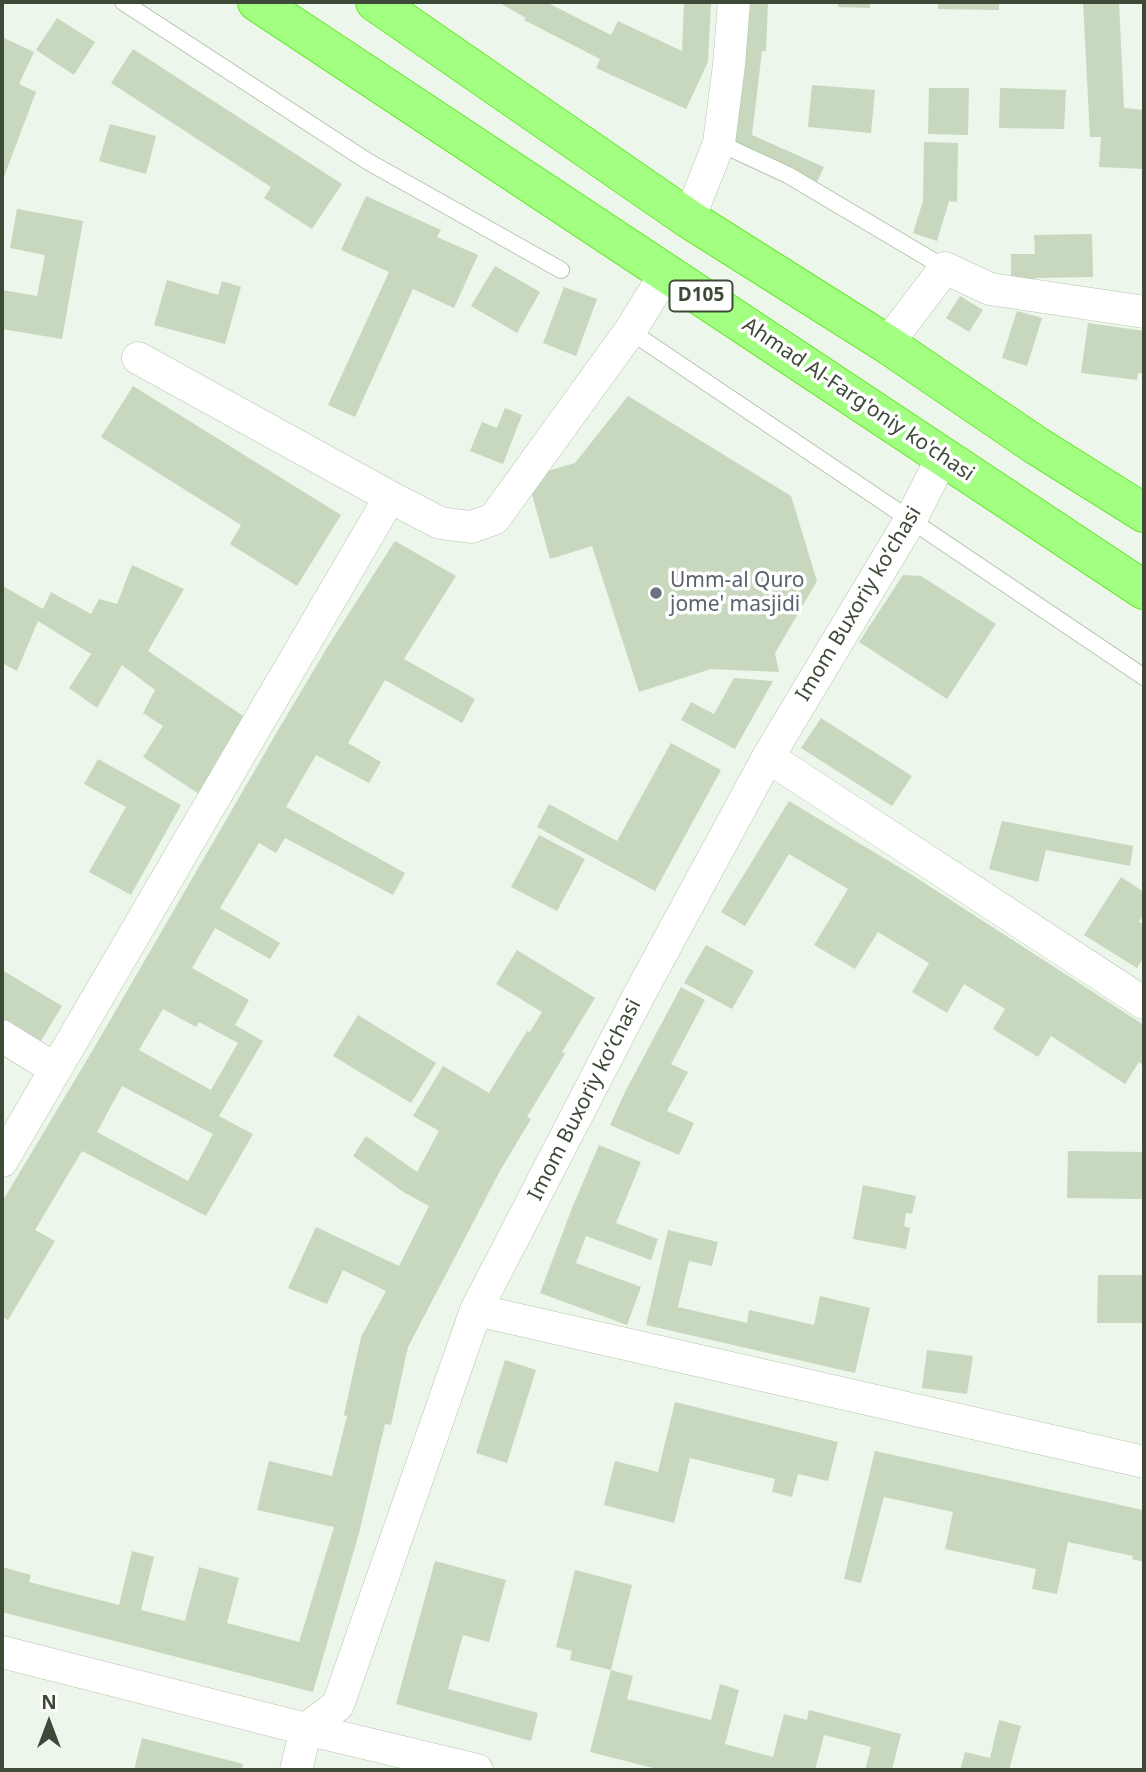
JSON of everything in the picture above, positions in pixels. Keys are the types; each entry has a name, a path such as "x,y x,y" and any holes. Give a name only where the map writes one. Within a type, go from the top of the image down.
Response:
{"highway":[{"name":"Ahmad Al-Farg'oniy ko'chasi","path":"257,2 1144,590"},
{"name":"D105","path":"375,2 689,219 887,344 1037,446 1144,513"}],"street":[{"path":"689,219 719,143 734,2"},
{"path":"887,344 945,268 990,289 1144,312"},
{"path":"138,358 390,498 440,523 471,527 494,519 630,331 666,273"},
{"name":"Imom Buxoriy koʻchasi","path":"306,1729 338,1705 476,1310 638,997 768,757 911,519 943,456"},
{"path":"2,1161 390,498"},
{"path":"768,757 1144,1003"},
{"path":"2,1036 55,1069"},
{"path":"476,1310 1144,1462"},
{"path":"2,1653 477,1770"},
{"path":"296,1770 306,1729"}],"lane":[{"path":"123,2 368,161 562,270"},
{"path":"719,143 788,175 945,268"},
{"path":"630,331 1144,677"}],"building":[{"path":"498,2 546,2 611,35 618,21 682,51 684,2 711,2 708,62 686,109 596,68 600,59 524,20 526,18"},
{"path":"741,2 768,2 766,51 762,51 752,135 824,167 816,184 729,144"},
{"path":"838,2 870,2 870,8 838,7"},
{"path":"938,2 999,2 999,10 938,9"},
{"path":"1083,2 1119,2 1124,108 1144,110 1144,169 1099,167 1101,137 1090,137"},
{"path":"57,18 95,42 74,75 36,50"},
{"path":"2,37 34,52 19,84 36,92 2,182"},
{"path":"133,49 342,184 312,229 264,198 271,187 111,83"},
{"path":"812,85 875,90 871,133 808,127"},
{"path":"929,88 969,88 968,135 928,134"},
{"path":"1000,88 1066,90 1064,129 999,128"},
{"path":"110,124 156,136 146,174 99,161"},
{"path":"924,142 958,143 957,202 949,201 937,241 913,233 923,201"},
{"path":"366,196 441,230 437,237 478,255 454,308 413,289 355,417 328,405 389,272 341,250"},
{"path":"17,209 83,221 62,339 2,329 2,290 37,296 45,255 10,248"},
{"path":"1092,234 1093,277 1035,278 1035,282 1011,282 1011,254 1035,254 1034,235"},
{"path":"495,266 540,292 517,333 471,306"},
{"path":"167,280 218,295 222,281 241,287 225,344 154,325"},
{"path":"564,287 597,299 576,356 543,343"},
{"path":"960,296 983,310 969,332 946,318"},
{"path":"1017,311 1042,318 1027,366 1002,358"},
{"path":"1088,323 1144,331 1144,373 1138,373 1137,380 1081,373"},
{"path":"133,386 341,515 297,586 230,544 241,525 101,437"},
{"path":"628,396 791,496 817,581 775,653 779,672 711,669 639,692 592,546 550,559 527,477 575,463"},
{"path":"505,408 522,415 503,464 470,451 482,422 497,428"},
{"path":"395,541 456,576 404,659 475,699 462,723 385,680 348,743 381,762 369,783 316,755 286,807 405,873 393,895 285,838 276,853 259,843 220,908 280,943 270,959 215,928 192,968 249,1000 235,1025 263,1041 219,1116 253,1134 206,1216 82,1151 35,1230 55,1241 8,1320 2,1317 2,1202 328,646","holes":["163,1009 196,1027 199,1022 238,1043 211,1090 139,1050","122,1086 213,1134 188,1181 97,1132"]},
{"path":"132,565 184,589 148,651 246,718 199,794 143,757 163,726 143,713 155,690 122,665 97,708 69,688 91,654 38,621 17,671 2,663 3,586 43,609 51,592 91,614 99,599 117,604"},
{"path":"903,575 921,576 996,624 947,699 859,642"},
{"path":"734,678 773,681 735,749 681,720 691,702 714,714"},
{"path":"821,718 912,776 892,806 801,748"},
{"path":"671,743 721,770 655,891 537,827 549,804 617,841"},
{"path":"98,759 181,805 131,895 89,872 126,807 84,784"},
{"path":"789,801 912,875 1144,1025 1144,1066 1139,1062 1125,1084 1051,1036 1038,1057 993,1029 1005,1009 964,984 947,1013 912,992 929,963 878,932 855,969 814,945 848,889 789,854 745,926 721,912"},
{"path":"1002,821 1133,846 1130,866 1046,850 1038,882 989,869"},
{"path":"539,835 585,859 557,911 511,887"},
{"path":"1121,877 1144,892 1144,914 1139,922 1144,925 1144,957 1137,968 1084,935"},
{"path":"706,945 754,971 732,1009 684,983"},
{"path":"517,950 595,998 527,1117 531,1119 501,1169 408,1347 391,1425 385,1424 359,1533 313,1692 2,1612 2,1567 31,1575 29,1582 119,1605 132,1551 154,1557 141,1610 185,1621 199,1567 239,1578 227,1623 299,1642 334,1527 257,1510 269,1461 332,1476 347,1416 344,1415 361,1337 386,1291 343,1270 327,1304 288,1288 316,1227 399,1266 429,1206 405,1193 353,1156 366,1136 417,1172 439,1131 413,1116 443,1066 489,1093 527,1031 530,1032 542,1012 496,984"},
{"path":"2,970 62,1006 39,1044 2,1021"},
{"path":"681,987 705,1000 671,1064 688,1072 667,1111 694,1123 679,1155 610,1125"},
{"path":"358,1015 436,1063 411,1103 333,1056"},
{"path":"599,1145 641,1162 616,1223 658,1239 651,1260 586,1236 576,1263 641,1287 627,1325 540,1293"},
{"path":"1068,1151 1144,1152 1144,1199 1067,1198"},
{"path":"863,1185 916,1196 912,1214 906,1213 904,1226 910,1228 906,1249 853,1239"},
{"path":"668,1230 718,1242 712,1266 689,1261 678,1307 747,1323 749,1310 814,1325 820,1296 870,1308 855,1373 646,1325"},
{"path":"1098,1275 1144,1275 1144,1323 1097,1323"},
{"path":"927,1350 973,1356 967,1394 922,1388"},
{"path":"505,1360 536,1370 507,1463 476,1453"},
{"path":"675,1402 838,1442 828,1481 798,1474 792,1497 772,1492 775,1479 690,1458 674,1523 604,1505 615,1461 658,1472"},
{"path":"875,1451 1143,1510 1144,1562 1132,1559 1133,1556 1068,1542 1057,1594 1032,1589 1036,1569 945,1549 953,1512 884,1497 861,1583 844,1579"},
{"path":"435,1561 506,1580 489,1642 463,1635 448,1689 538,1713 531,1741 396,1704"},
{"path":"575,1570 632,1585 611,1670 570,1660 572,1651 556,1647"},
{"path":"611,1670 633,1676 627,1699 711,1720 720,1684 739,1690 725,1744 773,1757 784,1714 807,1720 809,1710 901,1734 892,1770 865,1770 871,1747 824,1735 815,1770 661,1770 590,1752"},
{"path":"999,1720 1021,1726 1009,1770 960,1770 965,1752 990,1758"},
{"path":"142,1738 243,1764 242,1770 134,1770"}],"place":[{"name":"Umm-al Quro jome' masjidi","path":"656,593"}]}
